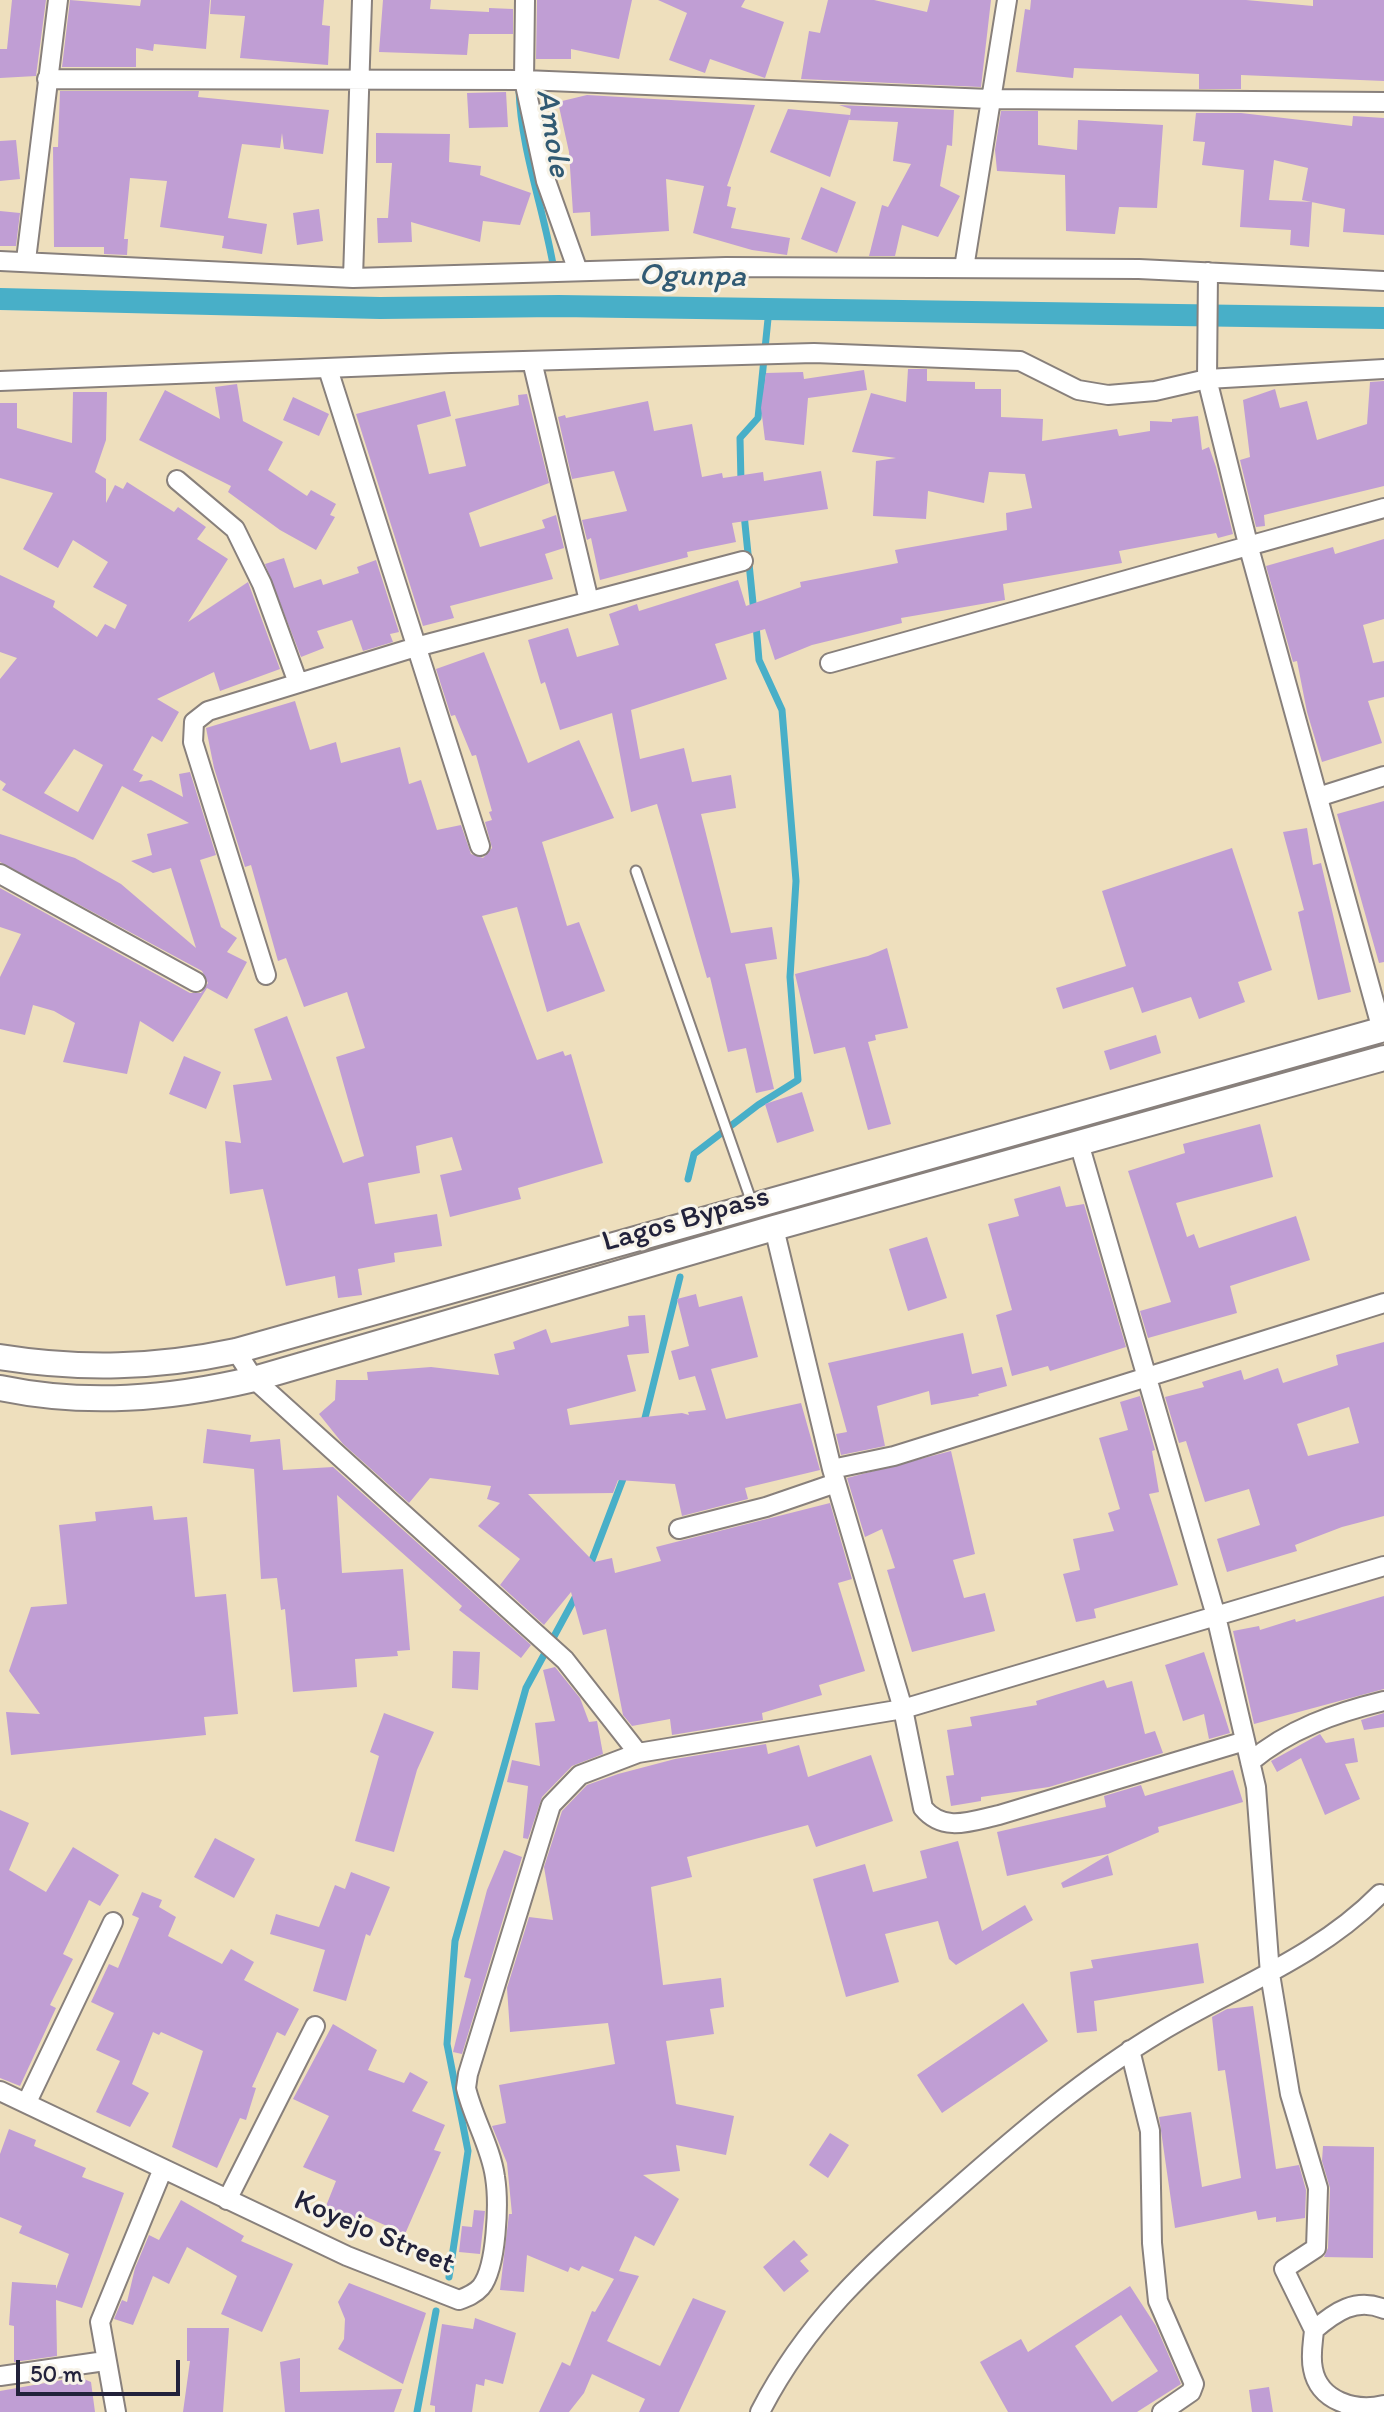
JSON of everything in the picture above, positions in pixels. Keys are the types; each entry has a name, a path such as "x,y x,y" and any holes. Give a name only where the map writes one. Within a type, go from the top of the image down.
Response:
{"main road":[{"name":"Lagos Bypass","path":"0,1357 49,1365 113,1368 178,1363 236,1351 1383,1030"},
{"name":"Lagos Bypass","path":"0,1388 29,1394 109,1399 187,1395 254,1379 774,1228 1384,1058"}],"street":[{"path":"26,260 58,0"},
{"path":"353,278 362,0"},
{"path":"525,0 524,80 546,181 578,271"},
{"path":"964,268 1007,0"},
{"path":"47,79 524,80 989,99 1384,102"},
{"path":"0,261 353,278 726,267 964,268 1208,279 1384,281"},
{"path":"1208,279 1207,373 1249,548 1383,1030"},
{"path":"0,381 814,353 1020,361 1078,390 1108,395 1155,391 1207,373 1384,369"},
{"path":"532,361 589,601"},
{"path":"328,369 480,846"},
{"path":"177,480 235,529 262,584 298,683"},
{"path":"830,663 1384,508"},
{"path":"266,975 193,742 194,722 208,711 416,647 743,561"},
{"path":"1318,797 1384,776"},
{"path":"0,874 196,982"},
{"path":"1079,1143 1216,1616 1256,1787 1270,1974 1290,2094 1318,2188 1316,2248 1284,2269 1314,2330 1311,2357 1320,2387 1331,2398 1360,2411 1384,2405"},
{"path":"774,1228 834,1476 903,1709 923,1808 944,1824 999,1815 1245,1741"},
{"path":"679,1529 766,1507 834,1476 894,1456 1145,1375 1384,1303"},
{"path":"236,1351 254,1379 565,1660 638,1753 903,1709 1384,1566"},
{"path":"1250,1762 1266,1748 1313,1722 1384,1701"},
{"name":"Koyejo Street","path":"0,2091 162,2171 347,2256 459,2300 480,2288 494,2245 495,2174 466,2088 468,2074 551,1805 580,1775 638,1753"},
{"path":"760,2412 784,2364 832,2302 970,2177 1081,2083 1204,2006 1270,1974 1358,1917 1380,1894"},
{"path":"27,2102 113,1922"},
{"path":"227,2200 315,2026"},
{"path":"1130,2050 1150,2131 1152,2243 1158,2301 1194,2384 1191,2392 1162,2412"},
{"path":"116,2412 100,2322 162,2171"},
{"path":"1314,2330 1345,2307 1361,2304 1384,2309"},
{"path":"0,2376 105,2361"}],"lane":[{"path":"636,871 753,1206"}],"building":[{"path":"12,0 46,0 36,76 0,78 0,49 7,49"},
{"path":"70,0 140,6 141,0 210,0 206,49 154,44 153,51 136,48 136,67 62,67"},
{"path":"211,0 324,0 322,25 330,26 328,65 240,58 245,16 210,14"},
{"path":"383,0 431,0 430,9 489,12 489,8 513,9 513,34 469,34 467,55 379,52"},
{"path":"537,0 632,0 619,59 571,49 571,59 536,59"},
{"path":"658,0 745,0 741,7 784,22 765,78 710,59 705,73 669,60 687,13"},
{"path":"828,0 874,0 927,12 930,0 991,0 981,87 801,79 809,31 820,33"},
{"path":"1031,0 1246,0 1313,6 1313,0 1384,0 1384,81 1241,75 1241,89 1199,89 1199,74 1074,68 1073,78 1016,72 1025,9 1030,10"},
{"path":"60,91 199,91 198,97 329,110 323,154 284,149 282,133 280,148 242,144 228,218 267,224 262,254 222,248 224,236 160,227 167,181 130,178 124,239 128,239 127,255 104,254 104,247 54,247 53,147 58,147"},
{"path":"506,92 508,127 469,128 467,93"},
{"path":"587,95 755,105 727,186 731,187 727,206 736,208 731,228 790,238 787,255 752,250 693,233 704,186 666,179 669,231 591,236 590,212 573,213 569,152 558,102"},
{"path":"839,105 954,110 952,146 947,145 940,186 960,196 938,237 902,225 895,256 869,256 882,205 888,207 911,164 893,161 898,122 849,120 850,116 830,177 770,152 788,109 850,115 851,109"},
{"path":"1001,111 1038,111 1038,145 1077,150 1078,120 1163,125 1157,208 1119,207 1115,234 1066,231 1065,175 997,171 995,150"},
{"path":"1196,113 1241,113 1352,126 1353,116 1384,118 1384,235 1343,232 1345,209 1312,202 1309,247 1290,245 1291,230 1240,227 1244,170 1202,165 1205,142 1193,141","holes":["1274,160 1308,168 1302,200 1311,202 1269,200"]},
{"path":"376,133 450,134 449,162 481,166 480,175 531,193 520,225 483,221 480,242 411,222 412,242 378,243 377,218 388,218 392,163 376,163"},
{"path":"16,140 20,179 0,181 0,141"},
{"path":"821,187 856,202 837,253 801,239"},
{"path":"319,209 323,241 297,245 293,213"},
{"path":"0,211 20,213 16,246 0,246"},
{"path":"908,369 927,369 927,381 975,382 975,389 1001,389 1001,417 1043,419 1042,441 1117,429 1119,436 1150,431 1150,421 1172,422 1172,419 1198,416 1202,450 1209,447 1233,534 1218,538 1216,533 1119,551 1122,563 1003,584 1005,600 901,618 902,623 812,645 775,660 765,629 715,644 727,679 631,710 640,759 684,748 692,782 731,775 736,808 701,814 731,933 772,927 777,959 745,964 774,1089 756,1093 746,1048 728,1052 710,977 707,978 657,804 631,812 612,713 560,730 545,682 541,684 528,640 568,628 577,657 619,645 609,614 637,604 639,611 738,580 746,606 801,587 800,582 898,563 895,550 1007,530 1006,513 1032,508 1025,474 989,472 984,503 928,491 926,519 873,516 876,461 896,458 852,452 871,393 906,402"},
{"path":"864,370 867,390 808,398 804,445 765,440 761,408 766,373 803,372 804,379"},
{"path":"1384,381 1384,486 1264,515 1265,526 1256,527 1240,460 1250,457 1243,400 1275,389 1280,408 1307,401 1317,440 1367,424 1370,382"},
{"path":"237,384 243,421 283,442 268,470 307,496 311,490 336,504 330,515 335,517 316,550 280,530 228,492 231,486 139,440 165,390 220,419 215,387"},
{"path":"445,391 451,416 417,425 429,474 466,466 455,419 519,405 518,395 527,394 549,483 469,513 480,547 545,528 542,520 556,515 564,548 545,554 553,579 450,606 454,618 423,626 356,414"},
{"path":"73,392 107,392 106,440 95,472 106,479 106,503 115,485 123,489 127,482 174,512 178,507 206,527 197,539 228,559 188,622 248,582 280,669 220,691 214,672 157,699 179,712 162,742 152,736 133,770 143,775 139,782 151,780 183,797 179,774 190,772 216,855 200,860 221,927 237,938 227,952 247,962 227,999 207,988 173,1042 140,1021 127,1074 63,1062 75,1023 54,1011 33,1005 25,1035 0,1029 0,977 21,934 0,927 0,888 190,993 201,993 208,983 202,971 0,862 0,834 75,858 121,884 196,948 171,868 153,873 131,861 152,855 147,834 189,823 122,786 93,840 2,790 6,784 0,780 0,679 17,658 0,652 0,575 55,601 53,607 97,637 105,624 115,629 127,605 93,587 108,562 73,540 58,568 23,549 53,493 0,478 0,403 17,403 17,428 72,443","holes":["74,749 103,765 78,812 44,793"]},
{"path":"293,397 329,414 319,436 283,420"},
{"path":"648,401 654,431 692,424 702,477 722,473 723,478 763,472 764,481 821,471 828,509 732,523 736,542 687,552 688,557 600,580 591,538 587,540 582,520 627,511 614,471 572,479 558,417"},
{"path":"1384,539 1384,619 1363,625 1373,663 1384,661 1384,697 1368,701 1382,743 1322,762 1307,712 1297,661 1293,662 1266,566 1333,547 1335,554"},
{"path":"284,558 294,588 321,579 323,585 359,573 357,567 376,560 399,632 390,634 393,642 363,651 352,620 317,631 324,648 301,657 265,564"},
{"path":"484,652 528,763 579,740 614,818 542,842 567,926 579,922 605,991 547,1012 517,907 482,916 537,1060 563,1051 565,1056 571,1054 603,1163 518,1188 521,1199 450,1217 440,1175 462,1170 452,1137 416,1146 420,1173 368,1183 375,1224 437,1214 442,1246 394,1253 395,1262 358,1269 362,1295 338,1298 335,1276 286,1286 263,1189 230,1194 225,1141 241,1143 233,1085 272,1080 254,1029 287,1016 343,1163 364,1156 336,1057 365,1048 347,992 304,1007 286,958 278,961 251,865 245,867 214,768 206,728 295,701 310,750 336,742 341,763 400,747 409,784 421,780 437,830 461,825 471,854 483,858 492,848 485,822 492,820 489,812 492,811 476,755 472,756 455,715 451,716 436,669"},
{"path":"1384,801 1384,962 1379,963 1337,814"},
{"path":"1307,828 1313,865 1321,863 1351,992 1318,1000 1298,912 1304,910 1283,832"},
{"path":"1232,848 1272,970 1238,982 1245,1002 1199,1019 1191,997 1142,1013 1133,987 1063,1009 1056,988 1126,966 1102,891"},
{"path":"887,948 908,1028 875,1035 876,1040 868,1042 891,1124 868,1130 845,1047 814,1054 795,974 868,956"},
{"path":"1156,1035 1161,1053 1110,1070 1104,1051"},
{"path":"184,1056 221,1072 206,1109 169,1094"},
{"path":"802,1092 814,1131 777,1143 765,1104"},
{"path":"1260,1124 1273,1177 1176,1203 1187,1237 1194,1234 1199,1248 1296,1216 1310,1260 1230,1286 1237,1313 1148,1338 1140,1311 1171,1302 1128,1171 1185,1153 1183,1144"},
{"path":"1060,1186 1066,1207 1084,1204 1126,1347 1050,1371 1048,1366 1012,1376 996,1315 1012,1310 988,1224 1019,1216 1014,1199"},
{"path":"927,1237 947,1298 908,1311 889,1249"},
{"path":"696,1294 699,1307 742,1296 758,1357 711,1369 726,1419 801,1403 820,1470 745,1488 748,1499 682,1516 675,1484 618,1480 613,1493 528,1494 594,1562 612,1558 615,1573 661,1561 656,1547 830,1503 852,1579 838,1583 865,1671 819,1685 822,1695 762,1713 763,1720 672,1735 670,1719 632,1726 623,1715 606,1629 583,1635 571,1592 544,1625 500,1585 520,1559 478,1526 500,1503 487,1499 491,1486 430,1478 409,1503 343,1444 319,1414 335,1400 336,1380 368,1380 367,1372 431,1367 499,1375 494,1354 515,1349 513,1342 546,1329 551,1343 629,1326 628,1316 645,1315 649,1353 627,1355 636,1391 567,1409 570,1425 682,1413 689,1415 688,1412 706,1410 695,1376 679,1380 671,1351 689,1346 677,1299"},
{"path":"963,1333 972,1374 1002,1367 1007,1386 979,1396 931,1405 929,1391 877,1406 885,1446 841,1455 836,1434 847,1432 828,1363"},
{"path":"1384,1342 1384,1516 1342,1527 1295,1545 1297,1551 1227,1572 1217,1539 1260,1525 1249,1489 1205,1502 1186,1441 1179,1443 1165,1397 1204,1387 1202,1382 1241,1370 1244,1380 1278,1368 1283,1383 1338,1365 1336,1355","holes":["1349,1407 1359,1443 1308,1456 1297,1424"]},
{"path":"1140,1396 1155,1450 1152,1451 1159,1492 1149,1494 1178,1585 1094,1609 1096,1618 1076,1622 1063,1574 1080,1570 1073,1539 1114,1531 1108,1513 1120,1509 1099,1438 1128,1430 1120,1402"},
{"path":"207,1429 251,1435 250,1442 280,1439 283,1470 333,1467 531,1645 521,1658 459,1610 462,1606 337,1495 342,1573 403,1569 410,1650 397,1651 398,1656 355,1659 357,1687 293,1692 285,1609 281,1610 277,1578 261,1579 254,1469 203,1463"},
{"path":"951,1451 975,1554 953,1560 964,1598 985,1593 995,1631 912,1652 887,1570 895,1568 882,1529 865,1537 847,1478"},
{"path":"152,1506 154,1520 187,1517 195,1597 226,1594 238,1714 204,1717 206,1735 11,1755 6,1712 40,1714 9,1671 31,1607 67,1604 59,1525 96,1521 95,1512"},
{"path":"1384,1596 1384,1689 1254,1724 1233,1631 1259,1626 1260,1630 1295,1619 1296,1622"},
{"path":"453,1651 480,1652 478,1690 452,1688"},
{"path":"1204,1652 1230,1733 1209,1739 1204,1714 1183,1721 1165,1665"},
{"path":"555,1667 580,1698 589,1722 597,1721 603,1754 572,1766 542,1797 528,1839 523,1838 528,1786 507,1782 512,1760 540,1766 535,1723 555,1721 543,1670"},
{"path":"1104,1680 1107,1688 1132,1681 1145,1734 1155,1731 1163,1753 1049,1787 981,1797 981,1801 951,1806 946,1776 954,1775 947,1730 972,1726 970,1717 1037,1705 1036,1701"},
{"path":"384,1713 434,1732 417,1770 394,1852 355,1841 379,1756 370,1752"},
{"path":"1384,1713 1384,1727 1364,1730 1361,1720"},
{"path":"1320,1734 1326,1743 1354,1738 1358,1762 1345,1764 1360,1799 1325,1815 1301,1758 1277,1772 1271,1761"},
{"path":"766,1744 768,1754 799,1745 808,1777 871,1755 893,1821 816,1847 808,1825 687,1857 692,1877 651,1887 663,1985 721,1978 724,2007 710,2009 714,2034 666,2041 676,2104 734,2116 726,2155 676,2145 680,2171 643,2175 679,2199 654,2246 635,2236 619,2271 639,2276 607,2341 660,2366 693,2298 726,2311 679,2412 639,2412 645,2399 592,2374 584,2393 569,2412 539,2412 562,2362 570,2366 592,2311 595,2312 614,2279 582,2266 579,2271 570,2267 568,2272 527,2255 524,2292 500,2290 509,2214 512,2214 507,2163 492,2126 506,2123 499,2085 615,2064 608,2023 510,2032 507,1988 529,1917 553,1920 544,1867 562,1811 587,1785 618,1774 675,1759"},
{"path":"1233,1770 1243,1802 1158,1827 1159,1832 1108,1854 1007,1876 997,1832 1106,1807 1104,1796 1141,1785 1145,1796"},
{"path":"0,1810 29,1823 9,1870 46,1892 73,1847 119,1875 100,1906 89,1900 63,1954 73,1959 50,2005 56,2008 20,2086 0,2078"},
{"path":"215,1838 255,1859 234,1898 194,1877"},
{"path":"958,1841 982,1931 1025,1905 1033,1920 956,1965 949,1959 938,1921 885,1934 899,1982 846,1997 813,1879 865,1864 873,1892 927,1878 920,1851"},
{"path":"504,1850 522,1857 462,2054 453,2052 471,1979 464,1977 487,1890"},
{"path":"1108,1855 1113,1875 1063,1888 1061,1883"},
{"path":"351,1872 390,1887 370,1936 366,1934 346,2001 313,1991 325,1950 270,1934 276,1914 319,1927 335,1885 345,1889"},
{"path":"142,1892 162,1900 159,1907 176,1917 168,1936 222,1964 231,1949 254,1962 244,1980 299,2009 285,2036 277,2032 252,2087 256,2088 246,2120 240,2118 217,2168 172,2147 203,2051 161,2032 159,2035 153,2032 132,2084 149,2093 130,2127 96,2112 120,2061 96,2050 114,2013 91,2002 109,1964 118,1968 139,1918 132,1915"},
{"path":"1198,1943 1204,1983 1094,2001 1097,2031 1077,2033 1070,1972 1093,1968 1091,1960"},
{"path":"1023,2003 1048,2041 942,2113 917,2075"},
{"path":"1253,2006 1276,2169 1299,2165 1306,2190 1305,2218 1276,2222 1276,2217 1258,2220 1256,2211 1175,2228 1159,2117 1191,2112 1202,2187 1241,2178 1225,2070 1218,2071 1212,2017 1227,2009"},
{"path":"333,2024 377,2050 368,2070 404,2083 410,2072 428,2082 412,2111 445,2125 434,2150 441,2152 405,2234 362,2215 358,2224 324,2211 336,2181 303,2167 329,2116 293,2099"},
{"path":"9,2129 36,2140 34,2146 86,2168 82,2177 124,2193 82,2308 56,2300 57,2356 14,2362 14,2326 9,2325 12,2282 56,2285 56,2289 69,2254 19,2233 22,2226 0,2217 0,2154"},
{"path":"830,2133 849,2145 828,2178 809,2165"},
{"path":"1323,2146 1374,2147 1373,2258 1324,2257 1328,2248 1330,2188 1322,2161"},
{"path":"181,2200 244,2236 241,2241 293,2264 262,2332 221,2314 237,2276 187,2247 169,2284 153,2276 133,2325 114,2319 122,2300 127,2302 135,2268 149,2235 159,2240"},
{"path":"474,2210 485,2211 480,2254 459,2252 462,2226 472,2227"},
{"path":"794,2240 808,2255 800,2261 809,2271 784,2292 763,2267"},
{"path":"349,2283 426,2313 403,2384 338,2349 344,2339 345,2319 338,2302"},
{"path":"1130,2286 1156,2326 1181,2384 1137,2412 1008,2412 980,2362 1021,2339 1028,2352","holes":["1121,2315 1158,2371 1112,2402 1075,2346"]},
{"path":"475,2318 516,2333 503,2384 485,2379 484,2386 476,2384 472,2412 435,2412 435,2406 430,2405 442,2324 473,2329"},
{"path":"187,2328 229,2328 223,2412 183,2412 190,2361 187,2361"},
{"path":"300,2358 300,2392 402,2389 394,2412 285,2412 280,2362"},
{"path":"79,2377 91,2382 95,2412 0,2412 0,2391"},
{"path":"1269,2387 1273,2412 1252,2412 1249,2390"}],"waterway":[{"name":"Amole","path":"519,90 528,158 554,270"},
{"name":"Ogunpa","path":"0,299 380,308 559,306 1384,318"},
{"path":"741,482 740,438 758,418 769,309"},
{"path":"744,514 754,613"},
{"path":"688,1179 694,1154 758,1105 798,1080 790,977 796,881 782,710 759,660 756,625"},
{"path":"643,1426 680,1277"},
{"path":"589,1568 626,1471"},
{"path":"449,2277 468,2151 447,2044 455,1941 526,1688 577,1594"},
{"path":"417,2412 436,2311"}]}
